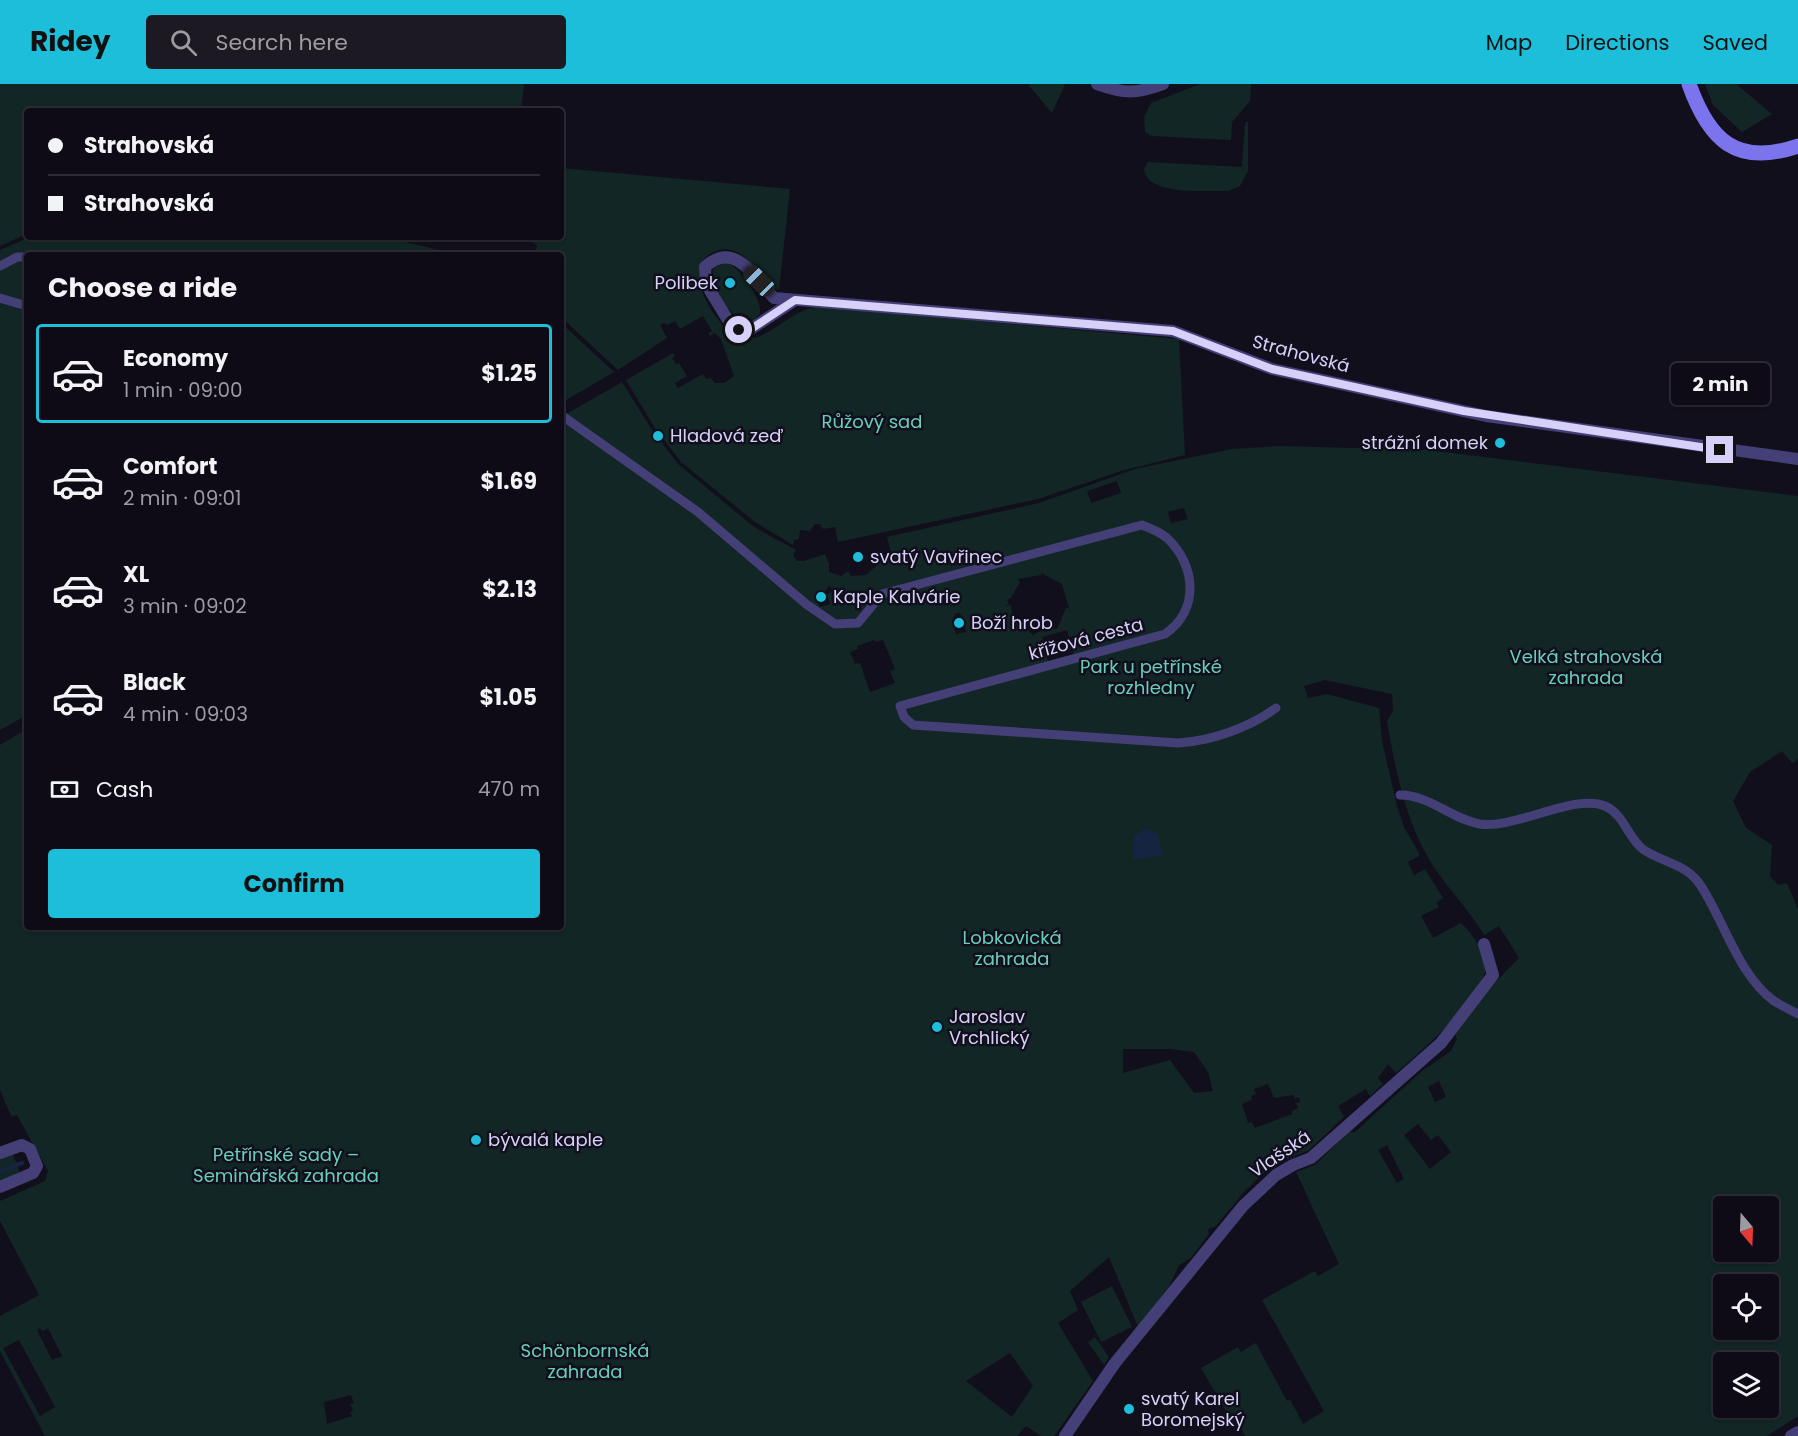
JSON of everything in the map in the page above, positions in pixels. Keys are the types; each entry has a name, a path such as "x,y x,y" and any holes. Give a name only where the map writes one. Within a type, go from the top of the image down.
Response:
{"main road":[{"path":"1689,84 1700,112 1712,132 1726,144 1743,152 1762,154 1798,146"}],"street":[{"path":"1097,84 1117,91 1138,93 1163,84"},
{"name":"Strahovská","path":"795,300 751,329 739,330 731,325 706,284 705,267 714,258 724,255 736,258 774,298 1173,331 1272,369 1486,416 1798,459"},
{"path":"0,266 17,257 24,257"},
{"path":"0,298 24,305"},
{"name":"křížová cesta","path":"564,417 698,512 806,604 835,624 858,623 882,594 1142,525 1165,536 1184,558 1191,582 1184,615 1178,624 1165,633 900,706 907,722 926,727 1178,743 1200,740 1253,723 1276,708"},
{"path":"1400,795 1416,795 1481,824 1499,824 1586,803 1607,806 1620,818 1639,845 1687,870 1700,884 1744,964 1773,1000 1798,1014"},
{"name":"Vlašská","path":"1065,1436 1115,1363 1256,1192 1293,1165 1311,1158 1441,1043 1493,975 1484,944"},
{"path":"0,1153 22,1144 30,1149 37,1166 33,1173 0,1186"},
{"path":"1791,1436 1798,1432"}],"green space":[{"path":"0,84 524,84 521,108 24,108 24,235 0,246"},
{"path":"1028,84 1065,84 1052,113"},
{"path":"1200,84 1251,84 1250,101 1232,122 1231,140 1152,136 1145,132 1144,117 1151,103"},
{"path":"1705,84 1736,84 1772,114 1742,132 1713,105"},
{"path":"1248,121 1248,171 1240,186 1228,191 1180,190 1156,184 1148,178 1144,169 1148,162 1242,167 1245,123"},
{"name":"Růžový sad","path":"564,168 790,189 779,290 774,289 744,256 731,250 716,251 704,259 699,271 700,285 706,300 715,315 735,336 744,339 763,335 799,313 819,307 1179,339 1185,455 1121,471 1038,499 838,542 835,527 823,529 820,524 815,524 810,531 800,530 799,539 794,540 793,545 755,522 681,462 655,428 626,380 673,353 675,356 672,358 676,364 679,363 687,376 675,383 678,388 703,374 706,379 711,378 715,383 724,383 734,376 721,339 715,333 710,336 708,333 712,331 703,316 680,329 675,321 667,325 664,323 660,325 667,338 618,370 564,320 564,252 536,252 537,246 530,240 564,240"},
{"path":"24,240 398,240 446,252 24,252 24,717 0,730 0,250"},
{"path":"726,261 743,277 758,300 760,314 749,324 736,317 718,293 713,269"},
{"path":"564,326 614,372 564,401"},
{"path":"622,382 652,430 678,464 754,527 796,550 793,555 797,561 825,554 829,572 841,576 848,571 851,576 866,575 878,564 876,559 891,552 887,537 1039,503 1135,469 1232,449 1279,446 1428,450 1798,496 1798,759 1792,763 1782,751 1750,772 1733,801 1746,828 1772,845 1770,876 1778,885 1787,883 1798,909 1798,1416 1767,1436 1245,1436 1240,1426 1236,1428 1201,1368 1238,1347 1241,1352 1255,1343 1287,1401 1290,1399 1303,1424 1324,1411 1262,1300 1315,1271 1318,1276 1339,1264 1296,1172 1315,1165 1350,1131 1354,1133 1422,1071 1451,1051 1457,1039 1454,1031 1470,1008 1519,958 1499,926 1484,935 1436,871 1421,845 1402,793 1387,721 1393,711 1392,694 1325,680 1304,686 1308,698 1327,694 1379,708 1382,741 1397,806 1404,827 1419,853 1419,856 1408,862 1414,875 1425,869 1443,898 1437,902 1439,907 1421,916 1433,938 1461,923 1475,939 1482,952 1485,972 1480,984 1460,1012 1419,1053 1396,1073 1388,1064 1378,1078 1383,1084 1370,1096 1366,1089 1338,1106 1344,1117 1309,1150 1277,1163 1244,1192 1215,1227 1208,1229 1209,1234 1191,1258 1179,1265 1169,1287 1138,1327 1109,1257 1070,1291 1078,1310 1058,1323 1093,1381 1054,1436 1041,1436 1026,1426 1017,1436 45,1436 0,1351 0,1316 39,1295 0,1221 0,1201 45,1181 48,1171 17,1115 11,1116 0,1090 0,745 24,731 24,930 564,930 564,415","holes":["1117,481 1121,493 1091,503 1087,491","1184,508 1188,519 1171,523 1168,512","1041,573 1062,584 1069,608 1066,608 1057,629 1046,628 1033,635 1020,623 1013,624 1011,605 1005,606 1009,604 1007,599 1010,599 1020,582 1018,579 1041,575","829,586 834,591 827,594 830,604 820,607 815,594 825,591","959,613 964,618 966,632 956,634 952,621 955,614","1067,630 1069,637 1074,636 1077,646 1072,648 1074,654 1048,661 1042,637","874,640 876,642 883,640 895,669 890,671 895,683 870,692 860,663 855,664 850,652 858,649 857,646","1123,1049 1170,1049 1194,1052 1208,1072 1213,1091 1194,1093 1170,1060 1123,1073","1439,1081 1446,1097 1435,1102 1428,1087","1268,1084 1274,1098 1293,1095 1295,1099 1299,1097 1300,1102 1296,1103 1298,1108 1292,1111 1292,1114 1255,1128 1252,1122 1248,1123 1242,1104 1252,1100 1251,1096 1256,1094 1254,1089","1418,1124 1431,1140 1438,1135 1451,1152 1430,1169 1404,1135","1387,1145 1404,1179 1397,1183 1378,1150","40,1328 42,1331 48,1328 62,1356 52,1360 37,1330","19,1340 55,1407 40,1416 3,1348","1010,1353 1033,1386 1012,1417 966,1381","351,1395 354,1403 350,1404 353,1410 350,1412 352,1416 327,1424 324,1402"]},
{"path":"12,1152 21,1175 0,1183 0,1157"},
{"path":"1112,1286 1132,1327 1101,1342 1081,1302"},
{"path":"1095,1337 1109,1357 1104,1365 1088,1342"}],"water":[{"path":"1145,828 1157,833 1163,855 1133,860 1134,836"}],"waterway":[{"path":"0,1171 22,1163"}],"place":[{"name":"Polibek","path":"730,283"},
{"name":"Hladová zeď","path":"658,436"},
{"name":"strážní domek","path":"1500,443"},
{"name":"svatý Vavřinec","path":"858,557"},
{"name":"Kaple Kalvárie","path":"821,597"},
{"name":"Boží hrob","path":"959,623"},
{"name":"Jaroslav Vrchlický","path":"937,1027"},
{"name":"bývalá kaple","path":"476,1140"},
{"name":"svatý Karel Boromejský","path":"1129,1409"}],"route":[{"path":"739,330 751,329 769,320 795,300 1173,331 1272,369 1486,416 1720,450"}],"park label":[{"name":"Velká strahovská zahrada","path":"1586,667"},
{"name":"Park u petřínské rozhledny","path":"1151,677"},
{"name":"Lobkovická zahrada","path":"1012,948"},
{"name":"Petřínské sady – Seminářská zahrada","path":"286,1165"},
{"name":"Schönbornská zahrada","path":"585,1361"}]}
